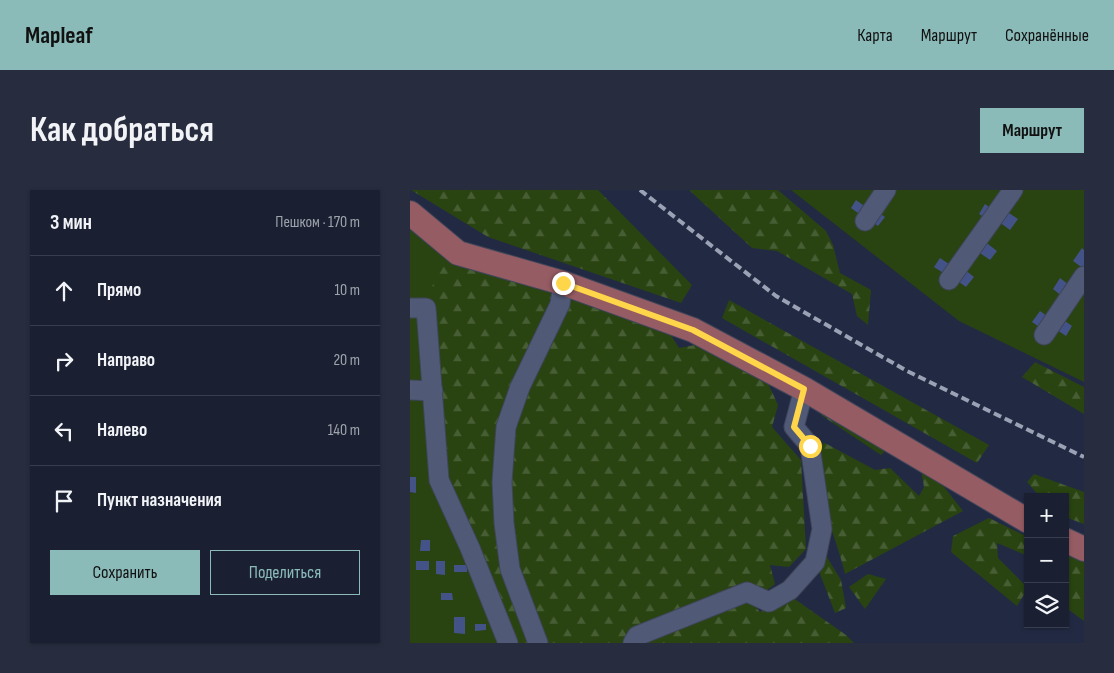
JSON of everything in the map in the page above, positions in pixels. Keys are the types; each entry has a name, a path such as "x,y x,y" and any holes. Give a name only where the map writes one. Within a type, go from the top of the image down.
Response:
{"main road":[{"path":"410,213 458,253 563,283 693,330 804,389 1024,519"},
{"path":"1069,542 1084,549"}],"street":[{"path":"865,221 886,190"},
{"path":"949,280 1012,190"},
{"path":"1044,335 1084,276"},
{"path":"538,643 510,569 504,523 503,473 506,427 520,387 560,304 563,283"},
{"path":"410,308 426,308 439,480 470,548 508,643"},
{"path":"633,643 637,636 747,592 769,602 790,590 814,562 822,529 810,446 794,427 804,389"},
{"path":"410,390 433,391"}],"green space":[{"path":"411,190 598,190 692,285 681,303 488,237"},
{"path":"689,190 778,190 826,231 833,245 840,273 871,290 868,325 857,316 852,294 777,251 752,248"},
{"path":"791,190 1084,190 1084,382 959,321"},
{"path":"410,217 467,272 522,643 410,643"},
{"path":"488,259 559,285 517,380 499,511 534,643 516,643 511,625 447,489 443,448 439,340 431,288 443,267"},
{"path":"571,291 664,324 679,348 711,342 766,379 778,405 772,427 801,460 806,549 789,567 770,565 775,584 751,602 760,612 789,595 846,635 854,643 541,643 511,563 511,419"},
{"path":"729,300 989,445 977,463 722,318"},
{"path":"1035,362 1084,387 1084,414 1022,377"},
{"path":"822,404 891,445 881,455 821,415"},
{"path":"825,443 875,470 890,468 919,496 924,487 920,464 933,473 963,511 845,574 820,497 809,450"},
{"path":"1034,474 1084,492 1084,524 1069,518 1069,493 1037,493 1027,482"},
{"path":"989,518 1024,535 1024,554 997,543 998,558 1024,584 1024,595 1017,606 951,552 953,536"},
{"path":"1069,546 1084,552 1084,621 1069,610"},
{"path":"825,554 841,580 846,608 835,613 815,561"},
{"path":"868,574 886,579 865,609 849,587"}],"building":[{"path":"856,200 867,208 862,216 851,208"},
{"path":"985,204 996,212 990,221 979,214"},
{"path":"875,210 885,217 878,226 868,219"},
{"path":"1006,211 1018,219 1010,230 999,222"},
{"path":"984,241 997,251 990,260 977,251"},
{"path":"1082,248 1084,250 1084,269 1073,261"},
{"path":"940,258 952,266 945,274 934,267"},
{"path":"964,269 974,277 966,287 956,280"},
{"path":"1060,278 1072,287 1064,298 1053,289"},
{"path":"1040,311 1050,318 1042,329 1032,322"},
{"path":"1061,318 1072,326 1066,336 1054,328"},
{"path":"410,477 416,477 416,493 410,492"},
{"path":"421,540 430,540 430,551 420,551"},
{"path":"416,561 429,561 429,570 416,570"},
{"path":"436,561 445,561 445,575 436,574"},
{"path":"454,565 467,565 467,572 454,572"},
{"path":"441,593 452,593 453,600 441,600"},
{"path":"454,617 465,617 465,634 454,633"},
{"path":"475,624 486,624 486,630 475,631"}],"railway":[{"path":"640,190 776,296 907,371 1084,457"}],"route":[{"path":"563,283 693,330 804,389 794,427 810,446"}]}
